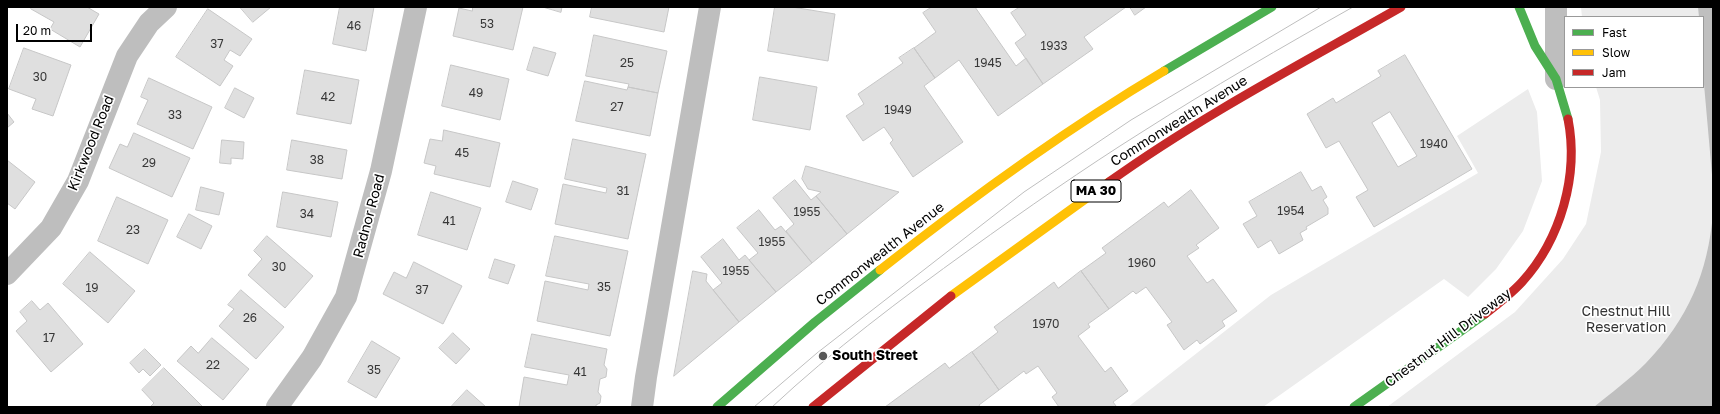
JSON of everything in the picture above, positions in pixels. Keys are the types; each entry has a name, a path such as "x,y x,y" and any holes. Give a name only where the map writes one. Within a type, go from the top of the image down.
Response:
{"main road":[{"name":"Commonwealth Avenue","path":"716,407 847,296 1000,180 1077,126 1155,76 1272,7"},
{"name":"Commonwealth Avenue","path":"813,407 901,335 976,277 1131,166 1209,117 1401,7"},
{"name":"Chestnut Hill Driveway","path":"1354,407 1501,301 1523,281 1538,261 1560,218 1567,192 1571,164 1567,113 1556,79 1538,50 1519,7"}],"street":[{"name":"Kirkwood Road","path":"7,274 51,228 78,181 127,56 149,22 166,7"},
{"name":"Radnor Road","path":"277,407 312,358 346,296 381,171 416,7"},
{"path":"642,407 710,7"},
{"name":"Chestnut Hill Driveway","path":"1556,7 1556,79"}],"green space":[{"name":"Chestnut Hill Reservation","path":"1581,7 1713,7 1713,407 1387,407 1515,312 1563,259 1586,224 1601,152 1600,100 1596,88 1704,88 1704,16 1582,16"},
{"path":"1528,89 1537,112 1542,181 1523,231 1496,269 1468,297 1444,279 1263,407 1128,407 1271,295 1478,173 1457,136"}],"shaded area":[{"path":"1698,7 1713,7 1713,186 1704,84 1704,16 1699,16"},
{"path":"1713,213 1713,407 1594,407 1646,363 1661,346 1684,312 1701,275 1706,256"}],"building":[{"path":"32,7 87,7 99,14 80,47 50,29 54,22 31,9"},
{"path":"240,7 271,7 253,22"},
{"path":"340,7 374,7 366,51 333,44"},
{"path":"473,7 523,7 513,50 453,36 459,8 472,11"},
{"path":"543,7 562,7 561,12"},
{"path":"592,7 669,7 664,32 590,17"},
{"path":"775,7 792,7 835,14 828,61 768,51"},
{"path":"932,7 975,7 1016,66 1026,58 1043,84 998,116 959,60 935,78 914,48 936,32 923,13"},
{"path":"1020,7 1126,7 1084,37 1093,49 1043,84 1015,43 1026,35 1011,13"},
{"path":"1130,7 1146,7 1135,15"},
{"path":"208,9 252,39 240,56 230,50 224,60 233,66 220,86 176,57"},
{"path":"594,35 667,51 658,93 628,87 629,84 586,76"},
{"path":"534,47 556,53 548,76 527,70"},
{"path":"24,48 71,65 53,116 32,109 36,99 9,89"},
{"path":"914,48 935,78 924,86 963,142 913,177 890,143 893,140 884,127 863,141 846,116 864,104 858,94 903,63 899,58"},
{"path":"1405,55 1472,169 1374,227 1356,197 1368,190 1339,141 1326,148 1307,114 1333,98 1336,103 1381,76 1378,71","holes":["1390,112 1417,156 1398,167 1372,123"]},
{"path":"451,65 509,79 500,120 442,106"},
{"path":"305,70 359,80 351,124 297,114"},
{"path":"760,77 817,87 810,130 753,120"},
{"path":"149,78 212,107 193,149 137,124 148,100 141,97"},
{"path":"585,81 627,90 628,87 658,93 650,136 576,121"},
{"path":"235,88 254,98 244,118 225,108"},
{"path":"7,113 14,122 7,128"},
{"path":"444,130 500,143 490,187 434,174 436,166 424,163 430,139 442,141"},
{"path":"134,133 190,158 172,197 109,168 120,144 127,147"},
{"path":"573,139 646,154 628,239 555,224 563,184 606,193 607,188 565,179"},
{"path":"222,140 244,142 243,159 231,158 231,164 220,163"},
{"path":"292,140 347,150 342,179 287,170"},
{"path":"7,160 35,182 15,209 7,203"},
{"path":"806,166 899,192 847,234 816,196 821,192 808,189 802,179"},
{"path":"1301,172 1312,191 1321,186 1327,197 1323,200 1328,208 1328,214 1306,227 1307,229 1300,233 1303,240 1279,254 1271,240 1258,248 1243,224 1257,216 1249,202"},
{"path":"795,180 811,200 816,196 847,234 812,263 786,231 794,224 773,198"},
{"path":"513,181 538,189 531,210 506,202"},
{"path":"201,187 224,193 219,215 196,210"},
{"path":"1191,190 1219,228 1196,245 1199,248 1187,256 1207,283 1213,279 1237,311 1222,321 1225,326 1200,344 1197,340 1184,350 1167,325 1172,322 1146,287 1136,294 1133,291 1109,309 1081,271 1106,253 1102,248 1164,202 1168,207"},
{"path":"283,192 338,202 331,237 277,227"},
{"path":"431,192 481,208 467,250 418,235"},
{"path":"117,197 168,220 148,264 98,241"},
{"path":"759,210 775,230 781,226 812,263 776,292 749,260 758,253 737,228"},
{"path":"189,214 212,226 201,249 177,237"},
{"path":"267,236 313,276 285,308 248,275 262,259 254,251"},
{"path":"555,236 628,251 610,336 537,321 545,281 588,290 589,284 546,276"},
{"path":"723,239 739,260 745,255 776,292 739,322 713,290 722,283 701,257"},
{"path":"90,252 135,291 108,323 63,284"},
{"path":"495,259 515,265 508,284 489,278"},
{"path":"414,262 462,286 443,324 383,294 394,272 406,278"},
{"path":"693,271 707,274 706,281 739,322 674,376"},
{"path":"1081,271 1109,309 1088,324 1090,327 1078,336 1105,372 1111,367 1128,391 1113,402 1116,406 1114,407 1059,407 1052,397 1057,393 1038,366 1026,374 1024,371 999,390 972,352 998,332 994,327 1054,282 1058,288"},
{"path":"241,290 284,327 256,359 219,326 234,309 228,305"},
{"path":"32,301 40,310 48,303 83,344 51,372 16,331 27,321 20,312"},
{"path":"453,333 470,349 456,364 439,348"},
{"path":"532,334 607,349 604,365 607,369 606,377 600,379 598,392 601,396 600,403 596,405 596,407 519,407 524,377 567,385 569,375 525,367"},
{"path":"212,338 249,369 223,400 177,361 191,346 198,353"},
{"path":"372,341 400,358 376,398 348,382"},
{"path":"145,349 161,365 150,376 143,369 139,373 130,363"},
{"path":"972,352 999,390 979,405 980,407 885,407 945,363 949,368"},
{"path":"164,368 203,407 150,407 154,403 142,390"},
{"path":"467,390 486,407 451,407"}],"tram line":[{"path":"754,407 817,353 1024,192 1131,120 1321,7"},
{"path":"772,407 819,365 893,306 969,250 1055,190 1120,146 1194,100 1353,7"}],"traffic: fast":[{"path":"1164,71 1272,7"},
{"path":"1519,7 1535,46 1556,79 1568,119"},
{"path":"717,407 815,322 880,270"},
{"path":"1354,407 1485,314"}],"traffic: slow":[{"path":"880,270 1019,166 1091,117 1164,71"},
{"path":"951,296 1109,182"}],"traffic: jam":[{"path":"1109,182 1216,112 1401,7"},
{"path":"1485,314 1509,295 1536,265 1557,226 1569,184 1571,140 1568,119"},
{"path":"813,407 951,296"}],"place":[{"name":"South Street","path":"823,356"}]}
